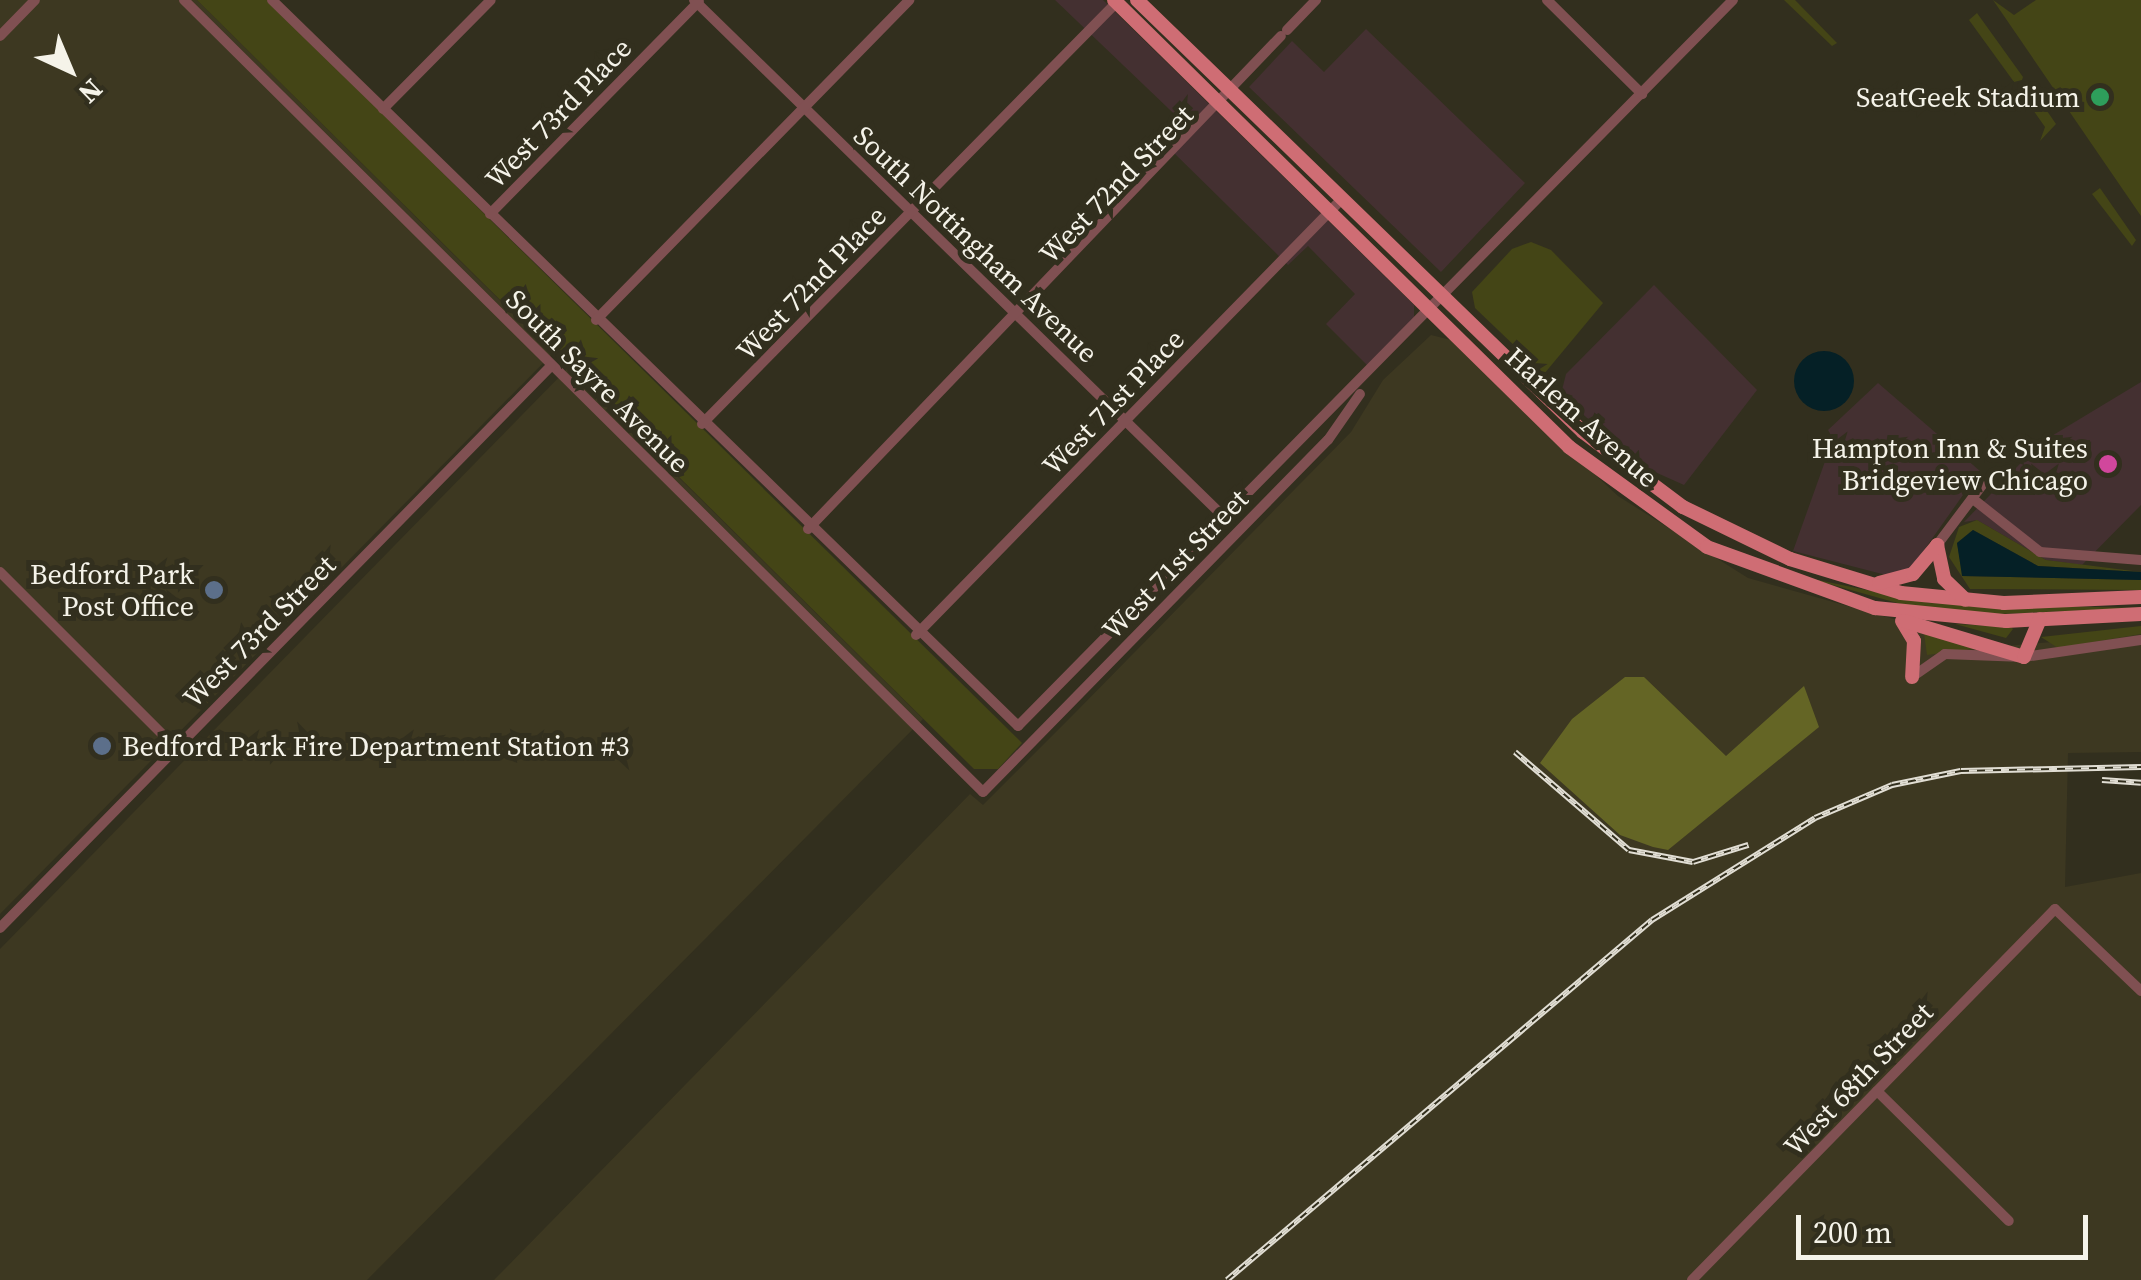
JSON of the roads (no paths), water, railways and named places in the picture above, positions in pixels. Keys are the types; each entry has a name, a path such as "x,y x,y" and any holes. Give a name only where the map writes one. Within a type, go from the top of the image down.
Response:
{"main road":[{"name":"Harlem Avenue","path":"1136,0 1230,91 1569,447 1647,509 1746,566 1875,608 2040,619 2141,614"},
{"name":"Harlem Avenue","path":"1116,1 1221,105 1335,205"},
{"name":"Harlem Avenue","path":"1438,306 1648,484 1751,543 1863,583 1967,600 2141,597"},
{"path":"1863,583 1906,578 1938,545"},
{"path":"1938,545 1944,578 1967,600"},
{"path":"1875,608 1901,620 2024,657 2040,619"},
{"path":"1901,620 1914,642 1912,677"}],"street":[{"path":"0,36 35,0"},
{"name":"South Sayre Avenue","path":"184,0 983,792"},
{"path":"384,109 491,0"},
{"path":"596,320 908,0"},
{"name":"West 72nd Street","path":"808,529 1019,317 1316,0"},
{"path":"1547,0 1642,94"},
{"name":"West 71st Street","path":"1018,726 1388,357 1733,0"},
{"name":"South Sayre Avenue","path":"276,1 808,529 1018,726"},
{"name":"South Nottingham Avenue","path":"697,1 1227,520"},
{"name":"West 73rd Place","path":"490,214 697,1"},
{"name":"West 72nd Place","path":"702,424 1116,1"},
{"name":"West 71st Place","path":"916,634 1335,205"},
{"name":"West 71st Street","path":"983,792 1328,440 1388,357"},
{"name":"West 73rd Street","path":"0,928 552,366"},
{"path":"1938,545 1986,480"},
{"path":"1973,499 2040,552 2141,560"},
{"path":"0,572 176,748"},
{"path":"1912,677 1944,654 2024,657 2141,640"},
{"name":"West 68th Street","path":"1692,1280 2056,909 2141,991"},
{"path":"1877,1092 2009,1221"}],"water":[{"path":"1824,351 1845,360 1854,381 1845,402 1824,411 1803,402 1794,381 1803,360"},
{"path":"1973,530 2038,566 2141,572 2141,580 1962,576 1957,543"}],"railway":[{"path":"1515,752 1629,850 1693,862 1748,845"},
{"path":"1227,1280 1652,920 1815,818 1892,785 1961,771 2141,767"},
{"path":"2102,780 2141,783"}],"place":[{"name":"SeatGeek Stadium","path":"2100,97"},
{"name":"Hampton Inn & Suites Bridgeview Chicago","path":"2108,464"},
{"name":"Bedford Park Post Office","path":"214,590"},
{"name":"Bedford Park Fire Department Station #3","path":"102,746"}]}
